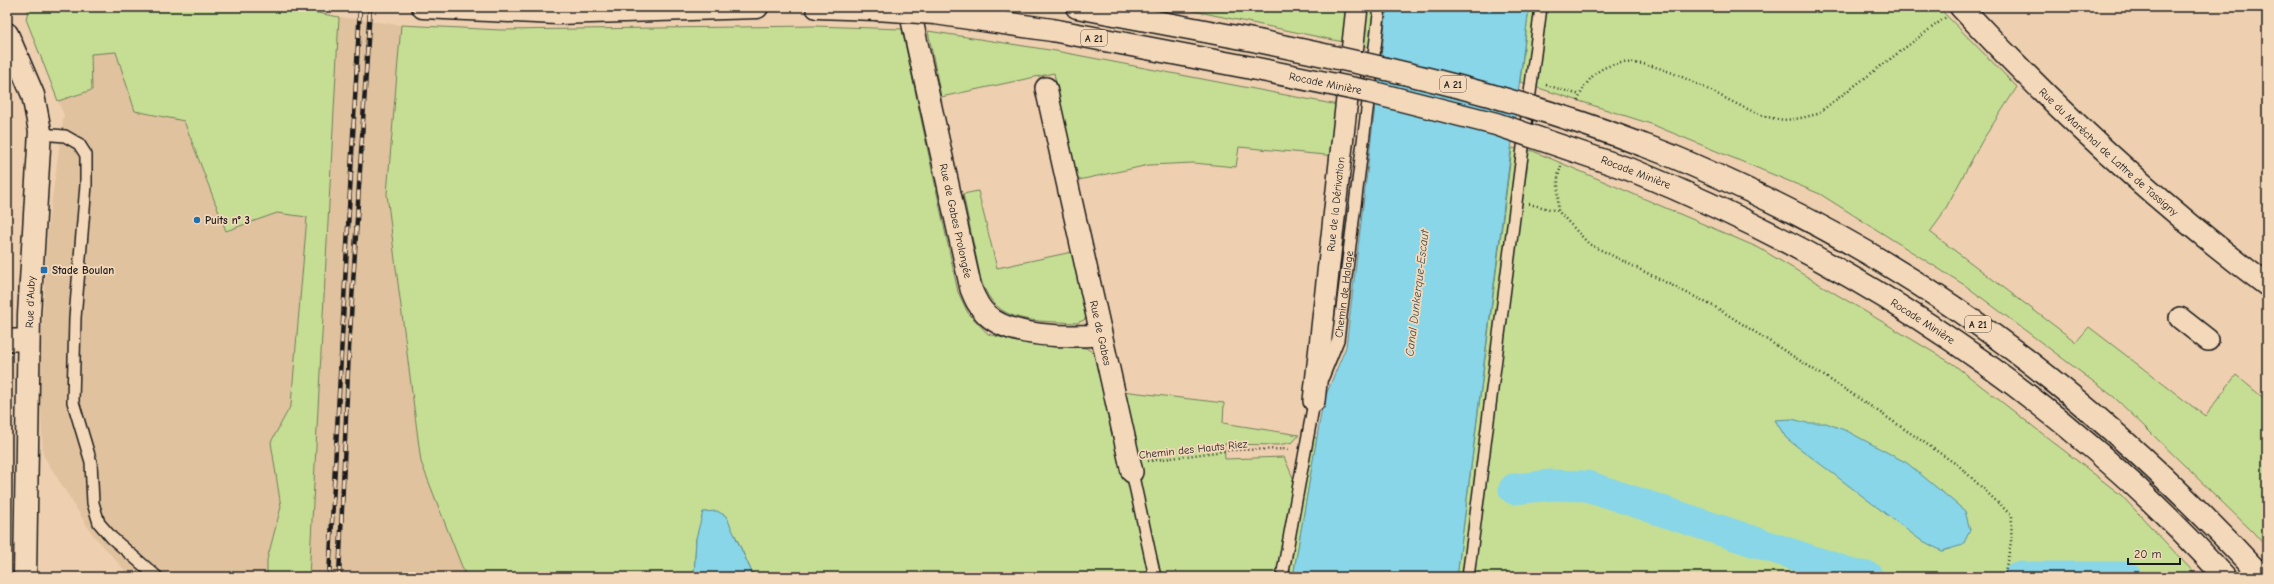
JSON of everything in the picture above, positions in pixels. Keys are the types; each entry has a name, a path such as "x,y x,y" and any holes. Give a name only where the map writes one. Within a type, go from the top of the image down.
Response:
{"main road":[{"path":"423,7 556,12 757,7"},
{"name":"Rocade Minière","path":"817,7 935,13 1052,30 1370,92 1496,124 1634,171 1706,200 1788,241 1882,293 1961,346 2051,413 2106,460 2168,519 2225,577"},
{"name":"A 21","path":"1078,7 1258,41 1457,85 1574,119 1668,153 1747,189 1839,236 1910,279 1978,324 2043,371 2142,456 2217,528 2262,577"},
{"name":"Rue du Maréchal de Lattre de Tassigny","path":"1954,12 2111,156 2206,238 2267,285"},
{"name":"Rue d'Auby","path":"7,34 33,95 40,134 18,340 25,577"}],"street":[{"name":"Rue de Gabes Prolongée","path":"910,7 971,289 978,306 987,316 1011,329 1025,332 1101,335"},
{"name":"Rue de la Dérivation","path":"1314,401 1357,7"},
{"name":"Rue de Gabes","path":"1046,88 1131,468"},
{"path":"2180,318 2208,340"}],"lane":[{"name":"Chemin de Halage","path":"1282,577 1314,401 1338,340 1380,7"},
{"path":"1468,577 1541,7"},
{"path":"40,134 65,136 79,144 86,155 86,185 75,318 72,402 90,462 93,503 99,523 112,538 157,577"},
{"name":"Rue de Gabes","path":"1131,468 1155,577"}],"path":[{"path":"1578,102 1580,95 1591,77 1600,70 1613,64 1642,64 1672,72 1744,107 1771,118 1784,120 1799,119 1817,114 1954,12"},
{"path":"1532,81 1580,95"},
{"path":"1558,211 1558,176 1562,161"},
{"path":"1516,202 1558,211 1589,244 1717,308 1854,395 1959,466 2012,516 2011,542 2005,572 2006,577"},
{"name":"Chemin des Hauts Riez","path":"1131,468 1232,450 1305,449"}],"shaded area":[{"path":"339,17 401,25 387,194 421,462 466,577 309,577"},
{"path":"116,52 135,111 184,121 226,231 277,213 307,217 291,405 271,442 281,507 267,560 267,577 131,577 93,535 43,455 39,383 48,225 64,115 58,101 92,90 90,54"}],"green space":[{"path":"29,7 285,7 339,17 309,577 267,577 267,560 281,507 271,442 291,405 307,217 277,213 226,231 184,121 135,111 116,52 91,54 92,90 58,101 26,19"},
{"path":"1175,7 1353,7 1348,43"},
{"path":"1363,7 1376,7 1370,47 1360,45"},
{"path":"1529,7 1938,7 2017,87 1982,141 1941,217 1930,232 2076,342 2089,327 2205,416 2236,375 2267,401 2267,548 2253,532 2114,397 1966,286 1820,194 1651,124 1520,82"},
{"path":"401,25 501,30 815,26 902,29 958,292 968,313 988,334 1015,341 1086,348 1099,356 1122,391 1224,403 1223,423 1299,435 1293,442 1278,445 1224,444 1225,459 1284,457 1294,480 1304,482 1312,437 1317,438 1293,577 754,577 735,535 696,538 694,577 466,577 421,462 387,194"},
{"path":"928,31 1056,51 1343,106 1336,156 1239,147 1236,167 1193,163 1149,165 1074,181 1054,73 941,97"},
{"path":"1512,148 1533,151 1759,248 1953,364 2121,495 2198,577 1457,577"},
{"path":"978,191 997,268 1072,252 1088,313 1084,320 1077,323 1019,318 1007,313 997,306 988,295 981,280 963,194"}],"water":[{"name":"Canal Dunkerque-Escaut","path":"1387,7 1529,7 1457,577 1293,577 1323,402 1346,347"},
{"path":"1792,419 1807,423 1826,423 1847,431 1907,463 1965,511 1970,530 1963,545 1942,551 1919,539 1786,438 1775,420"},
{"path":"717,511 726,516 754,577 694,577 696,538 703,512"}],"waterway":[{"path":"1514,489 1552,485 1587,486 1855,575 1868,577"},
{"path":"2018,577 2126,577"}],"railway":[{"path":"329,577 360,7"},
{"path":"339,577 349,349 370,7"}],"place":[{"name":"Puits n° 3","path":"197,220"},
{"name":"Stade Boulan","path":"44,270"}]}
